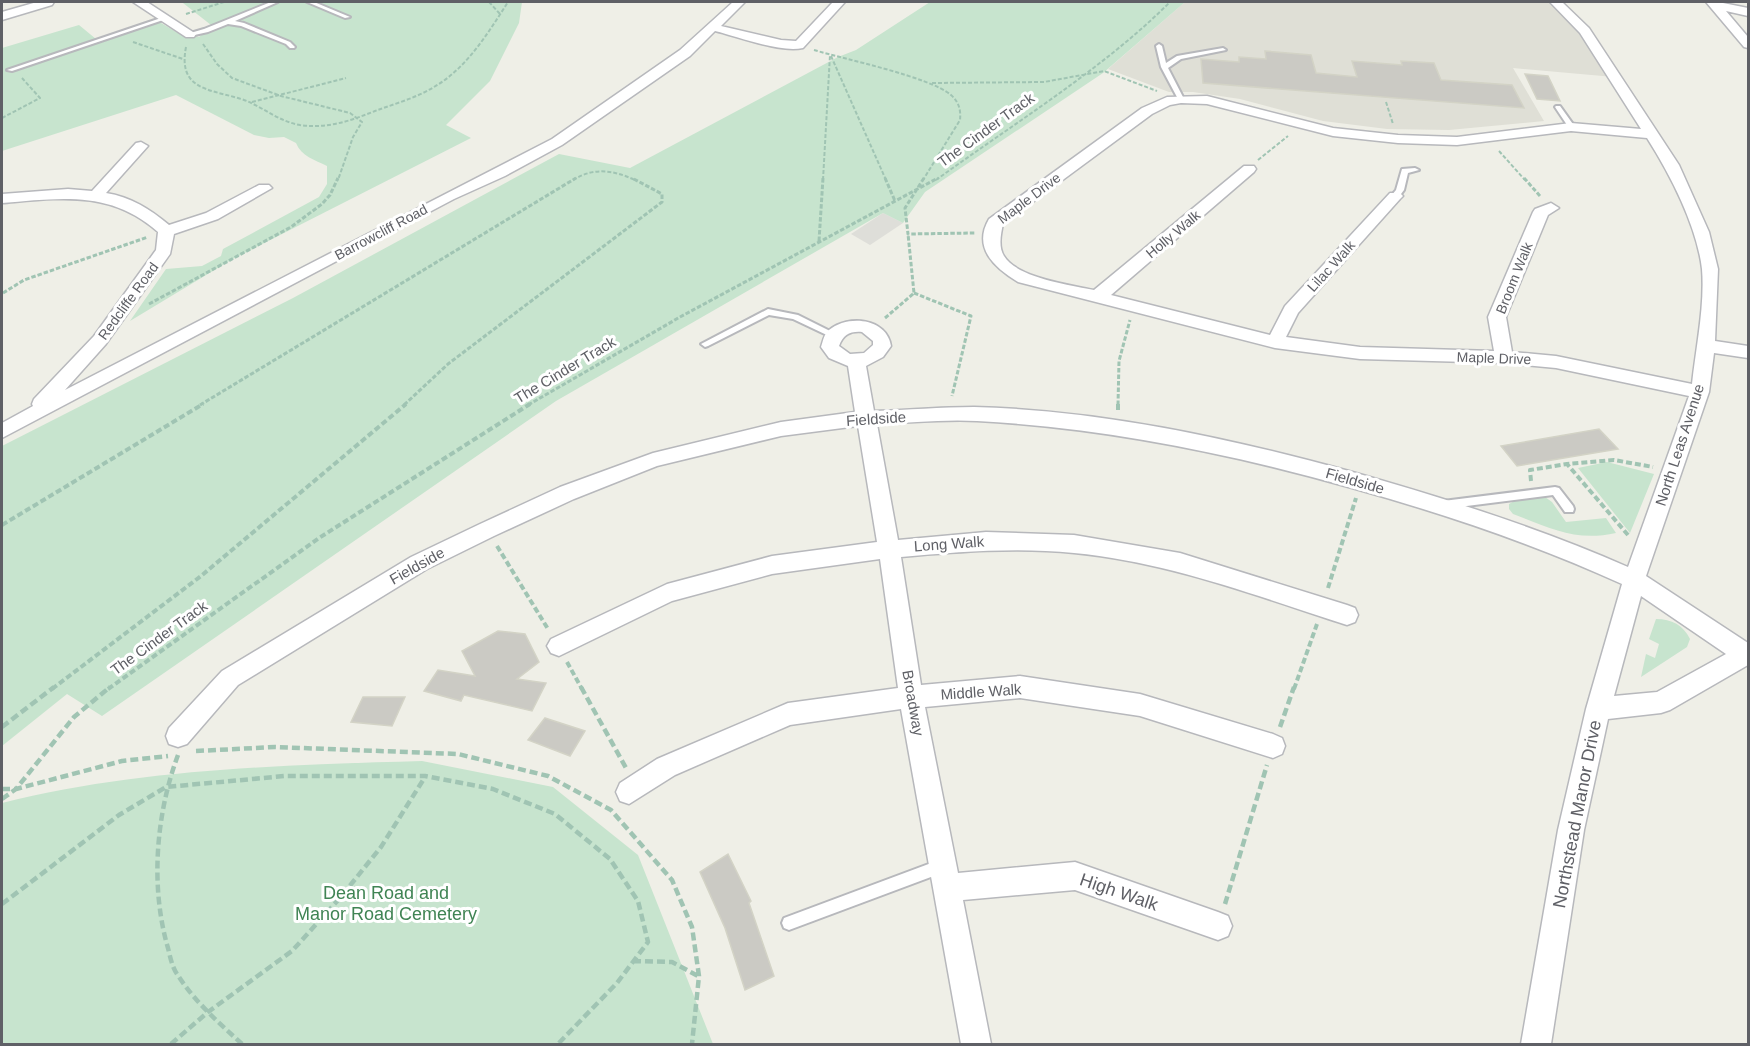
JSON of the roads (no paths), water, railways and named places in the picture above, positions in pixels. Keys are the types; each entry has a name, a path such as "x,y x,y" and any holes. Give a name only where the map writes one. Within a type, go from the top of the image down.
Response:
{"street":[{"path":"2,16 48,2"},
{"path":"139,2 190,34"},
{"name":"Barrowcliff Road","path":"2,431 449,196 500,173 557,142 685,53 739,2"},
{"path":"712,27 781,44 799,45 840,2"},
{"name":"North Leas Avenue","path":"1556,2 1585,31 1672,165 1701,232 1710,269 1709,314 1700,392 1634,580 1598,709"},
{"path":"1714,3 1749,12"},
{"path":"1714,3 1749,44"},
{"path":"1174,100 1208,100 1332,132 1398,139 1457,141 1531,130 1571,128 1652,134"},
{"name":"Maple Drive","path":"1174,100 1147,111 994,222 991,245 999,264 1024,278 1275,342 1360,353 1504,357 1556,362 1700,392"},
{"path":"96,195 141,146"},
{"name":"Holly Walk","path":"1096,298 1250,169"},
{"path":"2,209 8,197 52,194 96,195 126,202 152,215 166,231 212,216 264,188"},
{"name":"Lilac Walk","path":"1275,342 1291,310 1395,196"},
{"name":"Broom Walk","path":"1504,357 1497,317 1541,212 1551,208"},
{"name":"Redcliffe Road","path":"32,415 100,340 164,250 166,231"},
{"path":"852,326 873,330 882,340 882,346 873,357 856,361 839,357 834,352 830,346 834,335 852,326"},
{"path":"1706,346 1749,352"},
{"name":"Broadway","path":"856,361 889,549 911,697 976,1044"},
{"name":"Fieldside","path":"178,746 230,678 410,569 488,530 567,494 653,460 781,429 866,418 974,414 1069,422 1188,440 1288,462 1442,505 1563,548 1634,580 1748,654"},
{"name":"Long Walk","path":"559,646 668,593 772,565 889,549 986,541 1074,544 1180,562 1347,615"},
{"name":"Northstead Manor Drive","path":"1536,1044 1571,830 1598,709 1661,702 1748,654"},
{"name":"Middle Walk","path":"629,792 666,767 788,714 911,697 1020,687 1140,705 1273,746"},
{"name":"High Walk","path":"944,877 1075,876 1218,926"}],"lane":[{"path":"190,34 206,31 275,2"},
{"path":"310,2 347,17"},
{"path":"11,70 167,19"},
{"path":"228,22 242,24 292,47"},
{"path":"1159,46 1174,100"},
{"path":"1164,67 1179,57 1223,50"},
{"path":"1558,107 1571,128"},
{"path":"1395,196 1400,190 1405,171 1415,170"},
{"path":"705,344 768,312 795,317 834,335"},
{"path":"1442,505 1555,491 1569,509"},
{"path":"789,923 944,877"}],"park label":[{"name":"Dean Road and Manor Road Cemetery","path":"386,903"}]}
